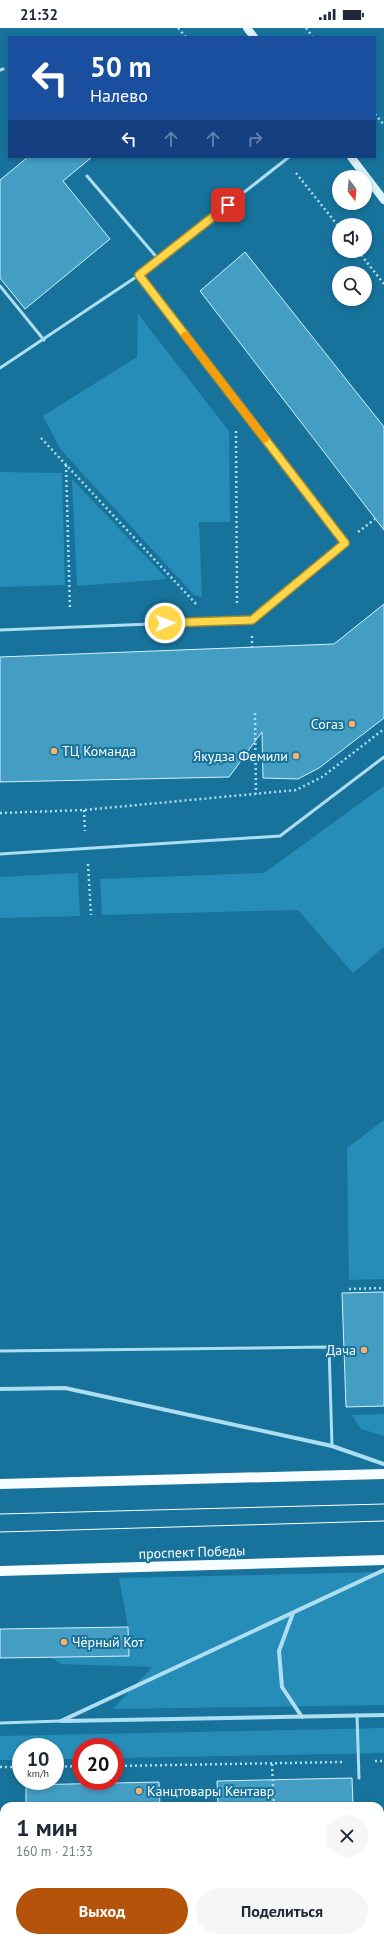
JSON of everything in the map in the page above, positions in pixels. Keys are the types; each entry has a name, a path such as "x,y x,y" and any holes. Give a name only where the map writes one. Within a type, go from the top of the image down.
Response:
{"main road":[{"path":"0,1484 384,1474"},
{"name":"проспект Победы","path":"0,1571 384,1560"}],"street":[{"path":"247,28 253,36"},
{"path":"352,158 384,200"},
{"path":"0,1389 65,1388 332,1446 384,1464"},
{"path":"60,1721 384,1570"},
{"path":"293,1613 279,1651 282,1687 302,1717"},
{"path":"60,1721 384,1715"}],"lane":[{"path":"0,368 139,275 288,158"},
{"path":"87,176 159,260"},
{"path":"0,630 252,620 345,543 139,275"},
{"path":"0,286 44,340"},
{"path":"0,854 280,836 384,756"},
{"path":"0,1351 329,1347 332,1446"},
{"path":"357,1715 359,1778"},
{"path":"0,1723 60,1721"}],"path":[{"path":"178,28 185,36"},
{"path":"306,28 312,36"},
{"path":"376,115 384,125"},
{"path":"285,160 332,218"},
{"path":"364,258 384,284"},
{"path":"236,402 237,620"},
{"path":"41,438 212,621"},
{"path":"66,465 71,627"},
{"path":"345,543 375,519"},
{"path":"255,713 256,794"},
{"path":"0,813 84,810 296,790 322,776 384,728"},
{"path":"349,1289 384,1288"},
{"path":"124,1766 384,1761"},
{"path":"272,1764 274,1802"},
{"path":"0,1767 12,1767"}],"shaded area":[{"path":"138,314 229,431 230,522 199,522 202,597 194,595 61,450 43,416 137,357"},
{"path":"0,472 62,473 65,585 0,587"},
{"path":"72,479 167,579 77,586"},
{"path":"384,786 384,947 353,973 298,910 102,915 100,879 264,873"},
{"path":"78,873 80,916 0,918 0,877"},
{"path":"384,1120 384,1279 349,1280 347,1148"},
{"path":"384,1414 384,1436 361,1429 352,1415"},
{"path":"384,1572 384,1705 113,1709 152,1667 61,1664 50,1657 129,1656 128,1627 119,1578"},
{"path":"384,1728 384,1753 124,1758 124,1738 72,1738 72,1759 64,1759 64,1738 12,1738 12,1760 0,1760 0,1736"}],"building":[{"path":"27,158 91,158 63,181 110,239 25,309 0,278 0,180"},
{"path":"245,252 384,427 384,530 200,291"},
{"path":"384,604 384,718 319,768 298,779 263,778 262,732 229,777 0,782 0,657 334,644"},
{"name":"Дача","path":"384,1292 384,1406 346,1407 342,1293"},
{"name":"Чёрный Кот","path":"128,1627 129,1656 0,1658 0,1629"},
{"path":"352,1778 353,1802 218,1802 217,1781"},
{"path":"159,1782 160,1802 26,1802 26,1790 64,1790 64,1784 72,1784 72,1790 124,1790 124,1783"}],"tram line":[{"path":"0,1514 384,1504"},
{"path":"0,1532 384,1521"}],"slow traffic":[{"path":"185,335 265,439"}],"place":[{"name":"Согаз","path":"352,724"},
{"name":"ТЦ Команда","path":"54,751"},
{"name":"Якудза Фемили","path":"296,756"},
{"name":"Дача","path":"364,1350"},
{"name":"Чёрный Кот","path":"64,1642"},
{"name":"Канцтовары Кентавр","path":"139,1791"}],"route":[{"path":"165,623 252,620 345,543 139,275 228,205"}]}
